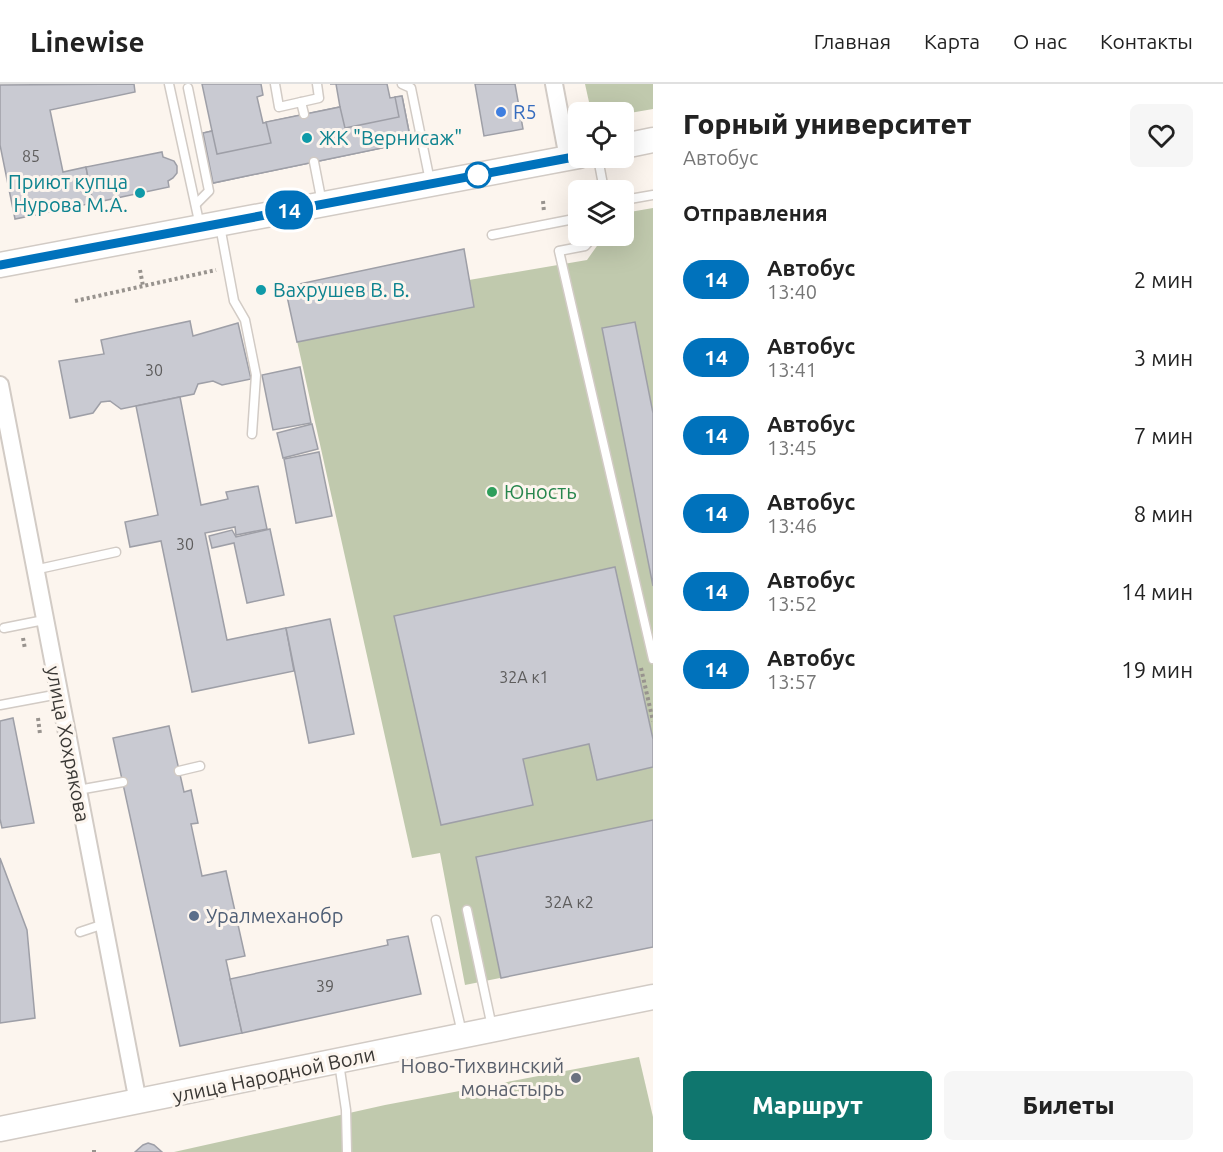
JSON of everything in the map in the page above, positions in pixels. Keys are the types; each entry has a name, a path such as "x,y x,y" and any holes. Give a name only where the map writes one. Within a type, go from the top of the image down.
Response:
{"street":[{"path":"554,84 568,138"},
{"path":"634,144 653,140"},
{"path":"0,265 205,218 322,204 568,158"},
{"name":"улица Хохрякова","path":"0,385 138,1102"},
{"name":"улица Народной Воли","path":"0,1129 651,1000"}],"lane":[{"path":"169,84 189,183 228,267 234,301 245,320 256,375 252,434"},
{"path":"275,84 279,106 320,98 316,84"},
{"path":"402,84 411,88 431,185"},
{"path":"188,88 209,191 205,218"},
{"path":"302,102 304,114"},
{"path":"314,162 322,204"},
{"path":"634,198 653,195"},
{"path":"492,235 568,220"},
{"path":"585,246 559,251 653,659"},
{"path":"34,570 116,552"},
{"path":"4,628 44,620"},
{"path":"0,705 59,694"},
{"path":"179,771 200,766"},
{"path":"78,790 123,782"},
{"path":"466,910 493,1030"},
{"path":"436,920 463,1036"},
{"path":"80,932 104,924"},
{"path":"338,1061 345,1110 347,1152"}],"path":[{"path":"75,301 228,267"},
{"path":"140,270 143,286"},
{"path":"23,638 25,649"},
{"path":"38,718 40,734"}],"green space":[{"path":"585,84 653,84 653,109 634,112 634,102 589,102"},
{"name":"Юность","path":"653,208 653,947 465,985 440,853 412,858 285,287 464,249 469,280 587,260 597,246 634,246 634,211"},
{"name":"Ново-Тихвинский монастырь","path":"639,1057 653,1117 653,1152 174,1152 385,1105"}],"building":[{"path":"134,84 135,92 50,110 63,172 86,167 93,203 15,219 0,145 0,85"},
{"name":"ЖК \"Вернисаж\"","path":"202,84 261,84 263,95 257,97 263,123 340,107 336,84 387,84 390,98 402,96 411,142 213,183 203,133 212,131"},
{"path":"475,84 515,84 523,129 484,136"},
{"path":"402,96 411,142 213,183 203,133 212,131 217,154 271,143 266,122 340,107 345,128 399,117 395,97"},
{"path":"162,152 163,157 174,161 177,166 177,173 168,181 169,187 93,203 86,167"},
{"path":"464,249 474,307 297,342 285,287"},
{"path":"190,321 193,336 238,323 251,379 222,385 213,381 198,384 194,394 121,409 110,401 101,402 93,413 70,418 59,361 104,354 101,340"},
{"path":"635,322 653,413 653,586 602,328"},
{"path":"300,367 311,423 273,430 262,375"},
{"path":"180,397 201,505 228,499 226,492 258,486 267,529 236,535 235,527 205,533 227,640 286,628 294,671 192,692 161,541 130,547 125,522 158,515 136,406"},
{"path":"312,424 318,449 283,458 277,433"},
{"path":"319,452 332,516 296,523 284,459"},
{"path":"270,529 284,595 247,603 234,543 212,548 209,536 232,530 236,537"},
{"path":"615,567 653,739 653,767 597,780 589,744 523,759 533,805 441,825 394,616"},
{"path":"330,619 354,734 309,743 286,628"},
{"path":"13,718 34,823 2,828 0,819 0,721"},
{"name":"Уралмеханобр","path":"169,726 184,792 191,790 198,823 191,824 202,876 226,871 245,956 226,960 242,1033 180,1046 113,738"},
{"path":"653,820 653,947 501,978 476,857"},
{"path":"0,858 27,930 35,1018 0,1023"},
{"path":"408,936 421,994 242,1033 230,979 388,945 387,940"},
{"path":"148,1143 154,1145 162,1152 135,1152"}],"bus line":[{"name":"14","path":"0,265 568,158"}],"place":[{"name":"R5","path":"501,112"},
{"name":"ЖК \"Вернисаж\"","path":"307,138"},
{"name":"Приют купца Нурова М.А.","path":"140,193"},
{"name":"Вахрушев В. В.","path":"261,290"},
{"name":"Юность","path":"492,492"},
{"name":"Уралмеханобр","path":"194,916"},
{"name":"Ново-Тихвинский монастырь","path":"576,1078"}]}
